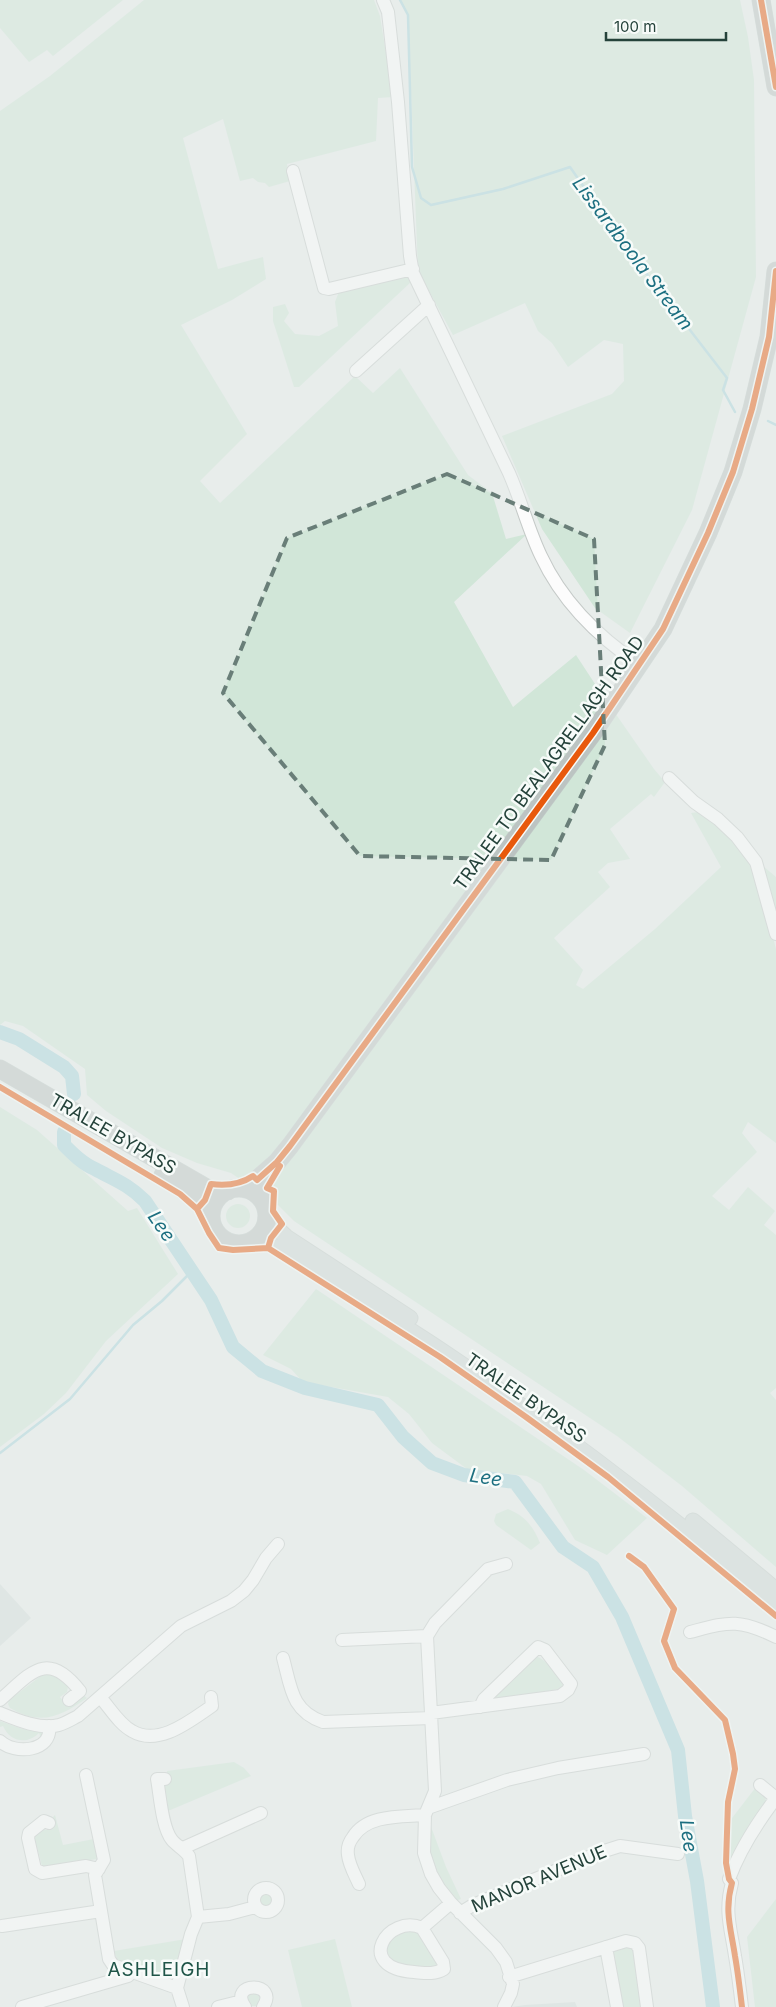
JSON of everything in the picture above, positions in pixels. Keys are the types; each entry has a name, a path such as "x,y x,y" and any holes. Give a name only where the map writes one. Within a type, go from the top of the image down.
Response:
{"highway":[{"path":"761,0 776,87"},
{"name":"TRALEE TO BEALAGRELLAGH ROAD","path":"246,1189 277,1162 290,1146 593,733 640,666 663,629 708,533 733,472 752,409 769,337 776,271"},
{"name":"TRALEE BYPASS","path":"0,1069 57,1107"},
{"name":"TRALEE BYPASS","path":"0,1080 80,1119 210,1190 228,1190"},
{"name":"TRALEE BYPASS","path":"80,1119 176,1183 193,1197 211,1217"},
{"name":"TRALEE TO BEALAGRELLAGH ROAD","path":"262,1201 271,1180 290,1146"},
{"path":"236,1188 246,1189 258,1196 262,1201 266,1218 261,1233 248,1242 232,1243 224,1240 217,1234 213,1226 211,1217 215,1201 228,1190 236,1188"}],"main road":[{"name":"TRALEE BYPASS","path":"266,1218 286,1237 448,1343 611,1458 711,1536 776,1590"},
{"name":"TRALEE BYPASS","path":"248,1242 269,1244 289,1254 442,1351 612,1472 701,1541 776,1604"}],"street":[{"path":"383,0 388,12 398,102 412,269 509,473 540,554 550,574 576,611 605,639 640,666"},
{"path":"293,171 324,288 329,289 412,269"},
{"path":"356,371 429,305"},
{"path":"669,778 694,802 718,819 737,838 756,862 776,934"},
{"path":"0,1713 21,1721 49,1726 59,1725 78,1716 181,1626 231,1601 244,1590 278,1544"},
{"path":"504,2007 513,1984 509,1977 506,1962 496,1948 460,1913 439,1888 431,1874 424,1853 427,1811 435,1790 427,1636 436,1623 488,1569 506,1564"},
{"path":"690,1632 729,1622 754,1626 776,1636"},
{"path":"342,1640 427,1636"},
{"path":"284,1658 295,1701 304,1713 323,1722 431,1716 560,1696 568,1690 571,1684 545,1650 538,1647 484,1700 480,1707"},
{"path":"0,1700 28,1676 44,1667 60,1671 80,1691 69,1700"},
{"path":"100,1697 131,1731 141,1735 153,1735 172,1731 212,1706 211,1697"},
{"path":"0,1740 13,1749 32,1748 48,1738 49,1726"},
{"path":"359,1884 347,1853 348,1844 356,1832 366,1824 381,1819 427,1811 507,1780 558,1768 644,1754"},
{"path":"86,1774 104,1860 95,1875 109,1959 113,1966 169,1987 177,1988"},
{"path":"165,1779 157,1779 168,1832 173,1841 183,1848 189,1856 193,1871 198,1917 177,1988 183,2007"},
{"path":"742,2007 728,1920 727,1899 732,1883 729,1879 735,1863 754,1828 776,1798 760,1785"},
{"path":"183,1848 261,1813"},
{"path":"49,1823 44,1821 29,1833 28,1838 36,1869 42,1873 86,1866 99,1869"},
{"name":"MANOR AVENUE","path":"460,1913 473,1905 598,1853 620,1846 678,1854"},
{"path":"422,1928 451,1903"},
{"path":"198,1917 229,1914 255,1907"},
{"path":"2,1926 101,1911"},
{"path":"415,1925 422,1928 443,1962 444,1969 438,1973 399,1971 382,1960 380,1950 382,1942 388,1933 402,1926 415,1925"},
{"path":"509,1977 626,1941 635,1943 639,1948 648,2007"},
{"path":"606,1947 617,2007"},
{"path":"22,2007 128,1976 132,1972"},
{"path":"218,2007 243,2004 245,1990 250,1987 262,1989 266,1997 263,2007"}],"highlighted area":[{"path":"447,474 594,539 605,745 551,860 360,856 223,693 287,538"}],"shaded area":[{"path":"0,1584 31,1618 0,1646"},
{"path":"575,2002 577,2007 512,2007 525,2005"}],"green space":[{"path":"0,0 123,0 53,56 47,50 29,62 0,28"},
{"path":"144,0 374,0 380,16 393,97 378,98 376,141 287,164 290,181 269,187 265,183 258,182 253,178 240,181 223,119 183,138 218,269 263,257 266,279 232,300 181,325 247,434 200,481 220,503 355,376 373,393 400,368 468,475 492,493 506,539 527,534 454,602 513,707 576,655 654,769 665,782 654,797 651,794 610,829 630,859 608,863 598,872 610,887 554,938 583,970 576,985 583,989 655,929 721,867 691,813 698,812 705,815 739,845 754,866 776,949 776,1143 748,1122 742,1133 757,1152 712,1196 729,1210 748,1187 775,1211 764,1225 776,1235 776,1388 770,1393 776,1400 776,1567 682,1486 617,1436 294,1221 278,1205 231,1173 197,1163 162,1148 106,1111 87,1095 85,1069 23,1026 5,1021 0,1025 0,111 50,76"},
{"path":"400,0 740,0 748,37 754,80 756,277 692,510 630,633 595,608 542,529 502,436 612,394 624,381 623,344 604,340 568,367 552,343 538,331 525,303 453,335 418,271 408,15"},
{"path":"408,276 411,282 299,387 294,387 273,321 273,307 285,304 289,313 284,321 295,334 319,336 338,326 335,302 340,289"},
{"path":"763,866 776,877 776,914"},
{"path":"0,1107 37,1130 128,1211 137,1208 178,1274 106,1341 66,1393 44,1414 0,1447"},
{"path":"238,1204 243,1205 249,1211 249,1221 243,1227 238,1228 233,1227 227,1221 226,1216 227,1211 233,1205"},
{"path":"316,1289 584,1470 647,1518 607,1555 575,1540 541,1484 527,1476 467,1469 432,1443 409,1414 388,1397 303,1382 291,1369 263,1355"},
{"path":"508,1509 524,1518 534,1532 540,1543 531,1550 496,1525 494,1521 496,1514"},
{"path":"533,1656 542,1659 550,1667 564,1684 563,1688 491,1702 493,1694"},
{"path":"46,1672 52,1673 68,1686 67,1692 60,1697 68,1707 83,1695 87,1698 68,1710 50,1717 31,1717 10,1708 9,1700"},
{"path":"0,1721 23,1729 44,1732 41,1738 39,1733 29,1739 19,1740 10,1736 3,1726 0,1727"},
{"path":"234,1762 244,1768 251,1776 168,1811 163,1783 168,1781 167,1771"},
{"path":"756,1787 765,1796 766,1802 729,1867 729,1822"},
{"path":"55,1815 63,1845 94,1839 97,1859 42,1866 34,1836 41,1829 53,1829 56,1824 53,1817"},
{"path":"430,1824 446,1867 461,1899 455,1901 448,1894 437,1876 428,1844"},
{"path":"266,1892 272,1894 274,1900 272,1906 266,1908 260,1906 258,1900 260,1894"},
{"path":"776,1899 776,2007 755,2007 747,1937"},
{"path":"405,1930 418,1933 437,1962 435,1968 396,1967 384,1952 387,1939"},
{"path":"186,1939 175,1976 171,1978 123,1965 118,1962 114,1951"},
{"path":"335,1939 352,2007 302,2007 288,1950"},
{"path":"634,1946 644,2007 621,2007 613,1953 616,1949"},
{"path":"249,1992 261,1994 258,2006 249,2006 246,1997"}],"waterway":[{"name":"Lissardboola Stream","path":"400,0 408,15 412,167 421,198 431,205 503,189 570,167 622,242 727,378 723,390 735,412"},
{"name":"Lissardboola Stream","path":"768,421 776,425"},
{"name":"Lee","path":"0,1032 19,1039 64,1067 72,1076 74,1094"},
{"name":"Lee","path":"64,1132 64,1145 78,1158 127,1186 145,1201 211,1300 233,1347 262,1371 305,1388 378,1405 403,1437 432,1463 464,1475 515,1482 563,1547 593,1567 622,1617 678,1750 685,1816 697,1881 713,2007"},
{"path":"0,1453 70,1399 133,1325 162,1301 192,1271"}],"cycle path":[{"path":"761,0 776,87"},
{"path":"197,1209 205,1200 211,1184 233,1184 253,1176 257,1180 277,1162 290,1146 593,733 663,629 708,533 733,472 752,409 769,337 776,271"},
{"path":"0,1087 180,1194 197,1209 219,1248 233,1250 268,1248 440,1357 608,1477 776,1616"},
{"path":"268,1248 271,1238 282,1224 273,1211 274,1191 267,1188 280,1166"},
{"path":"629,1556 644,1567 674,1609 664,1641 675,1668 725,1720 735,1769 728,1802 726,1863 729,1879 732,1883 728,1911 742,2007"}],"district":[{"name":"ASHLEIGH","path":"159,1969"}]}
